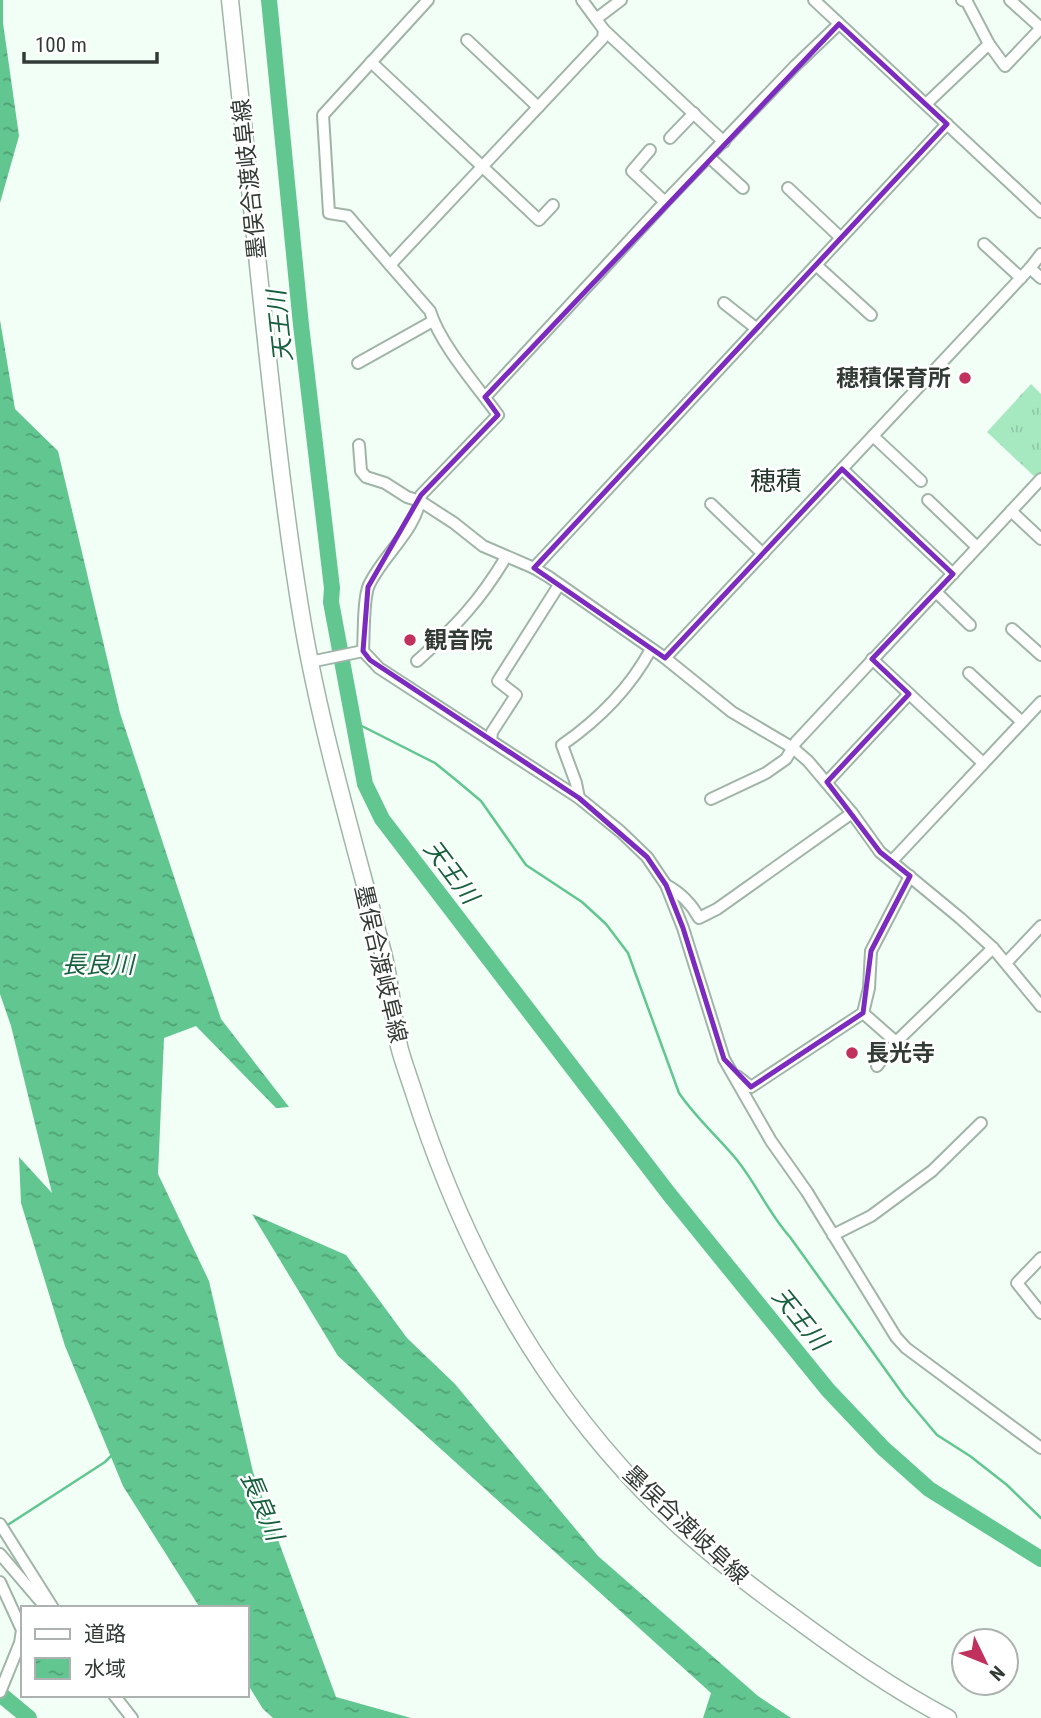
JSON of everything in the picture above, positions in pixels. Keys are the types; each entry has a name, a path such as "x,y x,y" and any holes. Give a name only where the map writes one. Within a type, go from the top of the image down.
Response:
{"main road":[{"name":"墨俣合渡岐阜線","path":"230,0 278,448 289,537 310,662 356,860 383,950 400,1047 415,1098 463,1222 488,1275 538,1362 640,1488 744,1581 813,1632 886,1681 948,1718"}],"street":[{"path":"359,652 368,587 393,552 421,495 498,415 433,321 425,304 348,216 329,213 323,115 428,0"},
{"path":"582,0 604,30 724,142"},
{"path":"596,19 621,0"},
{"path":"814,0 1041,212"},
{"path":"962,0 967,2 989,44 1005,66 1041,28 1010,0"},
{"path":"485,397 665,202 839,24"},
{"path":"390,265 603,38 604,30"},
{"path":"467,40 538,107"},
{"path":"926,104 963,72 989,44"},
{"path":"371,62 539,220 552,205"},
{"path":"670,138 694,113"},
{"path":"534,568 947,124"},
{"path":"650,150 632,171 665,202"},
{"path":"709,157 743,188"},
{"path":"788,188 841,238"},
{"path":"984,244 1021,278"},
{"path":"665,658 1041,254"},
{"path":"816,265 871,315"},
{"path":"1030,268 1041,278"},
{"path":"724,303 757,330"},
{"path":"358,363 433,321"},
{"path":"873,436 921,481"},
{"path":"359,445 362,471 366,477 385,483 407,497 420,501 483,546 534,568 665,658 732,712 793,748 827,782 880,852 993,948 1041,1006"},
{"path":"842,469 953,574"},
{"path":"711,799 765,773 786,759 872,659 1041,479"},
{"path":"928,500 976,547"},
{"path":"711,504 762,554"},
{"path":"1011,511 1041,539"},
{"path":"417,661 461,621 488,587 506,557"},
{"path":"491,741 492,732 516,695 498,681 559,585"},
{"path":"936,592 970,625"},
{"path":"1012,629 1041,655"},
{"path":"579,798 562,746 599,716 621,693 651,649"},
{"path":"310,662 359,652"},
{"path":"359,652 379,668 579,798 621,832 646,857 666,885 730,1069 771,1141 834,1235 875,1304 906,1348 1041,1448"},
{"path":"872,659 983,764"},
{"path":"969,673 1022,722"},
{"path":"827,782 909,694"},
{"path":"892,861 1041,702"},
{"path":"666,885 693,906 699,918 717,909 852,813"},
{"path":"730,1069 751,1087 863,1013 869,988 871,951 910,876"},
{"path":"1006,963 1041,926"},
{"path":"877,1066 896,1042 993,948"},
{"path":"863,1013 896,1042"},
{"path":"834,1235 871,1216 932,1171 981,1123"},
{"path":"1041,1258 1017,1283 1041,1313"},
{"path":"0,1524 52,1606"},
{"path":"0,1554 41,1602 49,1606"},
{"path":"0,1582 21,1628"},
{"path":"2,1688 21,1636"},
{"path":"116,1697 132,1718"}],"highlighted area":[{"path":"839,24 947,124 534,568 665,658 842,469 953,574 872,659 909,694 827,782 880,852 910,876 871,951 863,1013 751,1087 744,1083 724,1059 683,928 666,885 647,857 579,798 370,660 363,651 368,587 421,495 498,415 485,397"}],"green space":[{"path":"1031,384 1041,394 1041,475 1037,479 987,432"}],"water":[{"path":"0,0 3,0 3,23 19,136 0,203"},
{"name":"長良川","path":"0,320 15,409 58,451 120,713 221,1019 289,1107 276,1108 196,1026 164,1038 158,1174 209,1281 253,1472 336,1697 411,1718 273,1718 263,1709 248,1685 248,1606 199,1606 123,1486 65,1346 21,1203 19,1157 52,1193 11,1026 0,994"},
{"path":"252,1214 346,1255 407,1338 455,1384 598,1556 758,1696 791,1718 703,1718 711,1693 338,1356"}],"waterway":[{"name":"天王川","path":"269,0 301,325 332,588 331,602 365,784 382,819 669,1194 828,1390 883,1448 929,1489 1041,1559"},
{"path":"354,722 435,763 481,801 526,865 582,902 606,924 628,953 679,1093 737,1160 776,1219 905,1397 937,1435 1007,1485 1041,1518"},
{"path":"6,1526 111,1456"},
{"path":"0,1694 29,1718"}],"place":[{"name":"穂積保育所","path":"965,378"},
{"name":"観音院","path":"410,640"},
{"name":"長光寺","path":"852,1053"}],"district":[{"name":"穂積","path":"776,481"}]}
